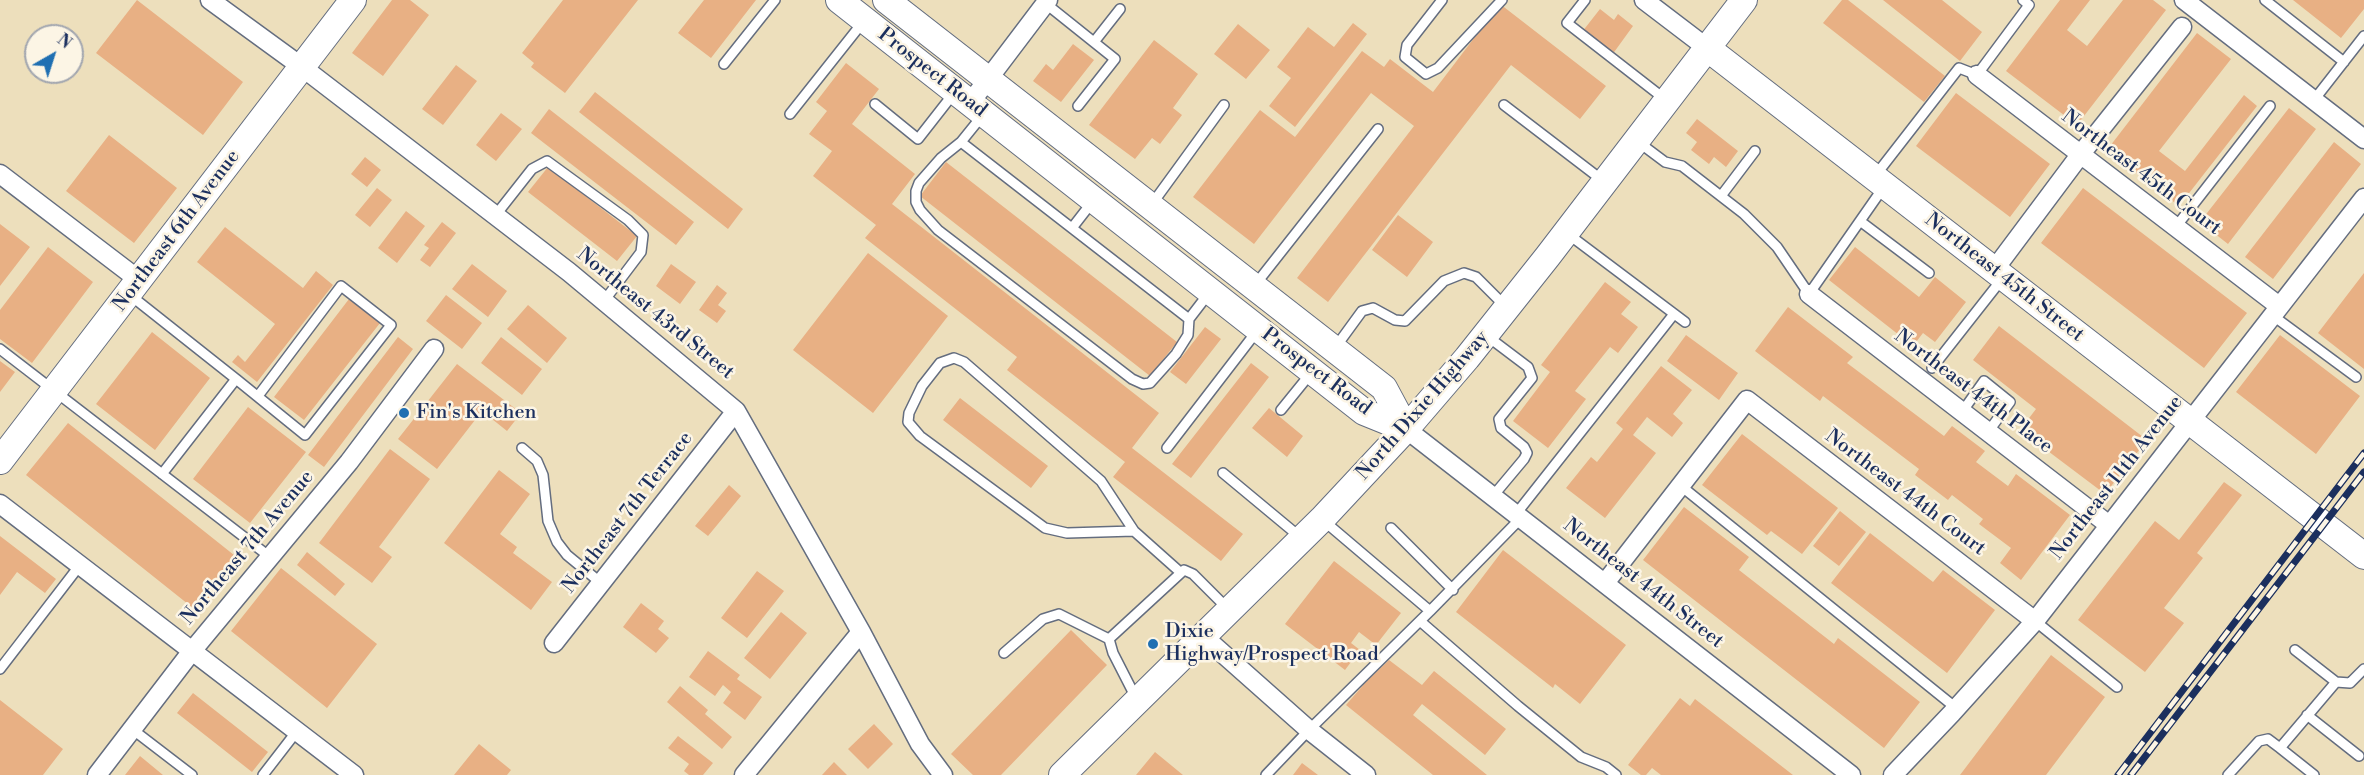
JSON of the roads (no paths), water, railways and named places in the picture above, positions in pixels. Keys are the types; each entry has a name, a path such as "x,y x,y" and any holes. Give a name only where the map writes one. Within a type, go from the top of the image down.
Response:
{"main road":[{"name":"Northeast 6th Avenue","path":"0,461 353,0"},
{"name":"Prospect Road","path":"839,0 1364,412 1406,429"},
{"name":"Prospect Road","path":"886,0 1384,388 1406,429"},
{"name":"North Dixie Highway","path":"1062,775 1322,519 1406,429 1507,308 1744,0"},
{"name":"Northeast 45th Street","path":"1707,48 2364,556"}],"street":[{"name":"Northeast 43rd Street","path":"210,0 302,67 604,301 736,411 861,632 920,744 943,775"},
{"path":"2184,0 2364,139"},
{"path":"970,103 1047,1"},
{"name":"Northeast 45th Street","path":"1651,2 1707,48"},
{"path":"1999,273 2080,155 2182,27"},
{"name":"Northeast 45th Court","path":"1977,75 2175,228 2276,311"},
{"path":"0,174 134,287"},
{"name":"Northeast 11th Avenue","path":"1893,775 2035,621 2364,198"},
{"name":"Northeast 44th Place","path":"1809,294 2109,525"},
{"name":"Northeast 7th Avenue","path":"97,775 192,651 349,462 434,350"},
{"name":"Northeast 44th Court","path":"1681,486 1747,400 2035,621"},
{"name":"Northeast 7th Terrace","path":"554,642 736,411"},
{"name":"Northeast 44th Street","path":"1406,429 1851,775"},
{"path":"1605,583 1681,486"},
{"path":"0,504 354,775"},
{"path":"744,775 861,632"},
{"path":"1203,636 1309,730 1366,775"}],"lane":[{"path":"724,64 775,0"},
{"path":"1442,0 1407,45 1405,57 1426,74 1438,68 1502,0"},
{"path":"1585,0 1567,23 1666,100"},
{"path":"2265,0 2344,62"},
{"path":"1047,1 1115,58 1078,106"},
{"path":"1635,140 1665,162 1682,166 1744,214 1777,247 1809,294 1860,221 1879,181 1959,68 1977,75 2029,2"},
{"path":"1094,42 1120,9"},
{"path":"790,114 864,20"},
{"path":"2314,100 2364,36"},
{"path":"875,104 918,139 970,103"},
{"path":"970,103 961,142 926,174 916,191 916,202 920,210 938,230 1132,379 1143,384 1150,384 1159,376 1185,343 1189,319 1211,291"},
{"path":"1151,206 1224,105"},
{"path":"1504,105 1604,182"},
{"path":"2175,228 2270,106"},
{"path":"1254,287 1378,129"},
{"path":"961,142 1189,319"},
{"path":"1721,196 1755,151"},
{"path":"495,216 532,169 547,161 628,220 643,235 641,252 604,301"},
{"path":"1072,228 1094,200"},
{"path":"1860,221 1929,273"},
{"path":"1566,232 1684,322"},
{"path":"1334,350 1362,311 1373,308 1395,320 1405,321 1444,281 1464,273 1476,277 1507,308"},
{"path":"1932,368 1999,273"},
{"path":"134,287 236,379 305,435 391,325 341,286 258,396"},
{"path":"2276,311 2356,377"},
{"path":"1266,775 1453,590 1518,516 1674,314"},
{"path":"1167,448 1258,329"},
{"path":"1485,335 1528,367 1532,378 1499,419 1501,428 1524,447 1527,453 1493,496"},
{"path":"0,349 270,557"},
{"path":"1134,531 1067,533 1045,528 920,436 908,422 909,413 922,386 940,363 954,358 964,362 1101,481 1134,531 1180,572"},
{"path":"1281,410 1312,371"},
{"path":"162,474 236,379"},
{"path":"1962,412 1984,381 2010,402 1988,432"},
{"path":"522,448 537,461 543,475 548,521 557,542 567,555 601,583"},
{"path":"1223,473 1302,539"},
{"path":"1681,486 1956,708"},
{"path":"1322,519 1430,611"},
{"path":"1390,528 1453,590"},
{"path":"0,669 80,565"},
{"path":"1109,639 1184,570 1193,574 1230,610"},
{"path":"1004,652 1042,619 1059,614 1109,639 1113,653 1137,701"},
{"path":"1420,621 1581,757 1606,767 1616,775"},
{"path":"2035,621 2118,687"},
{"path":"2295,650 2336,682 2350,683 2364,669"},
{"path":"2280,748 2336,682"},
{"path":"2307,715 2359,756"},
{"path":"132,729 192,775"},
{"path":"263,775 297,731"},
{"path":"2228,775 2259,741 2268,739 2314,775"}],"railway":[{"path":"2118,775 2364,453"},
{"path":"2131,775 2364,472"}],"place":[{"name":"Fin's Kitchen","path":"404,413"},
{"name":"Dixie Highway/Prospect Road","path":"1153,644"}]}
